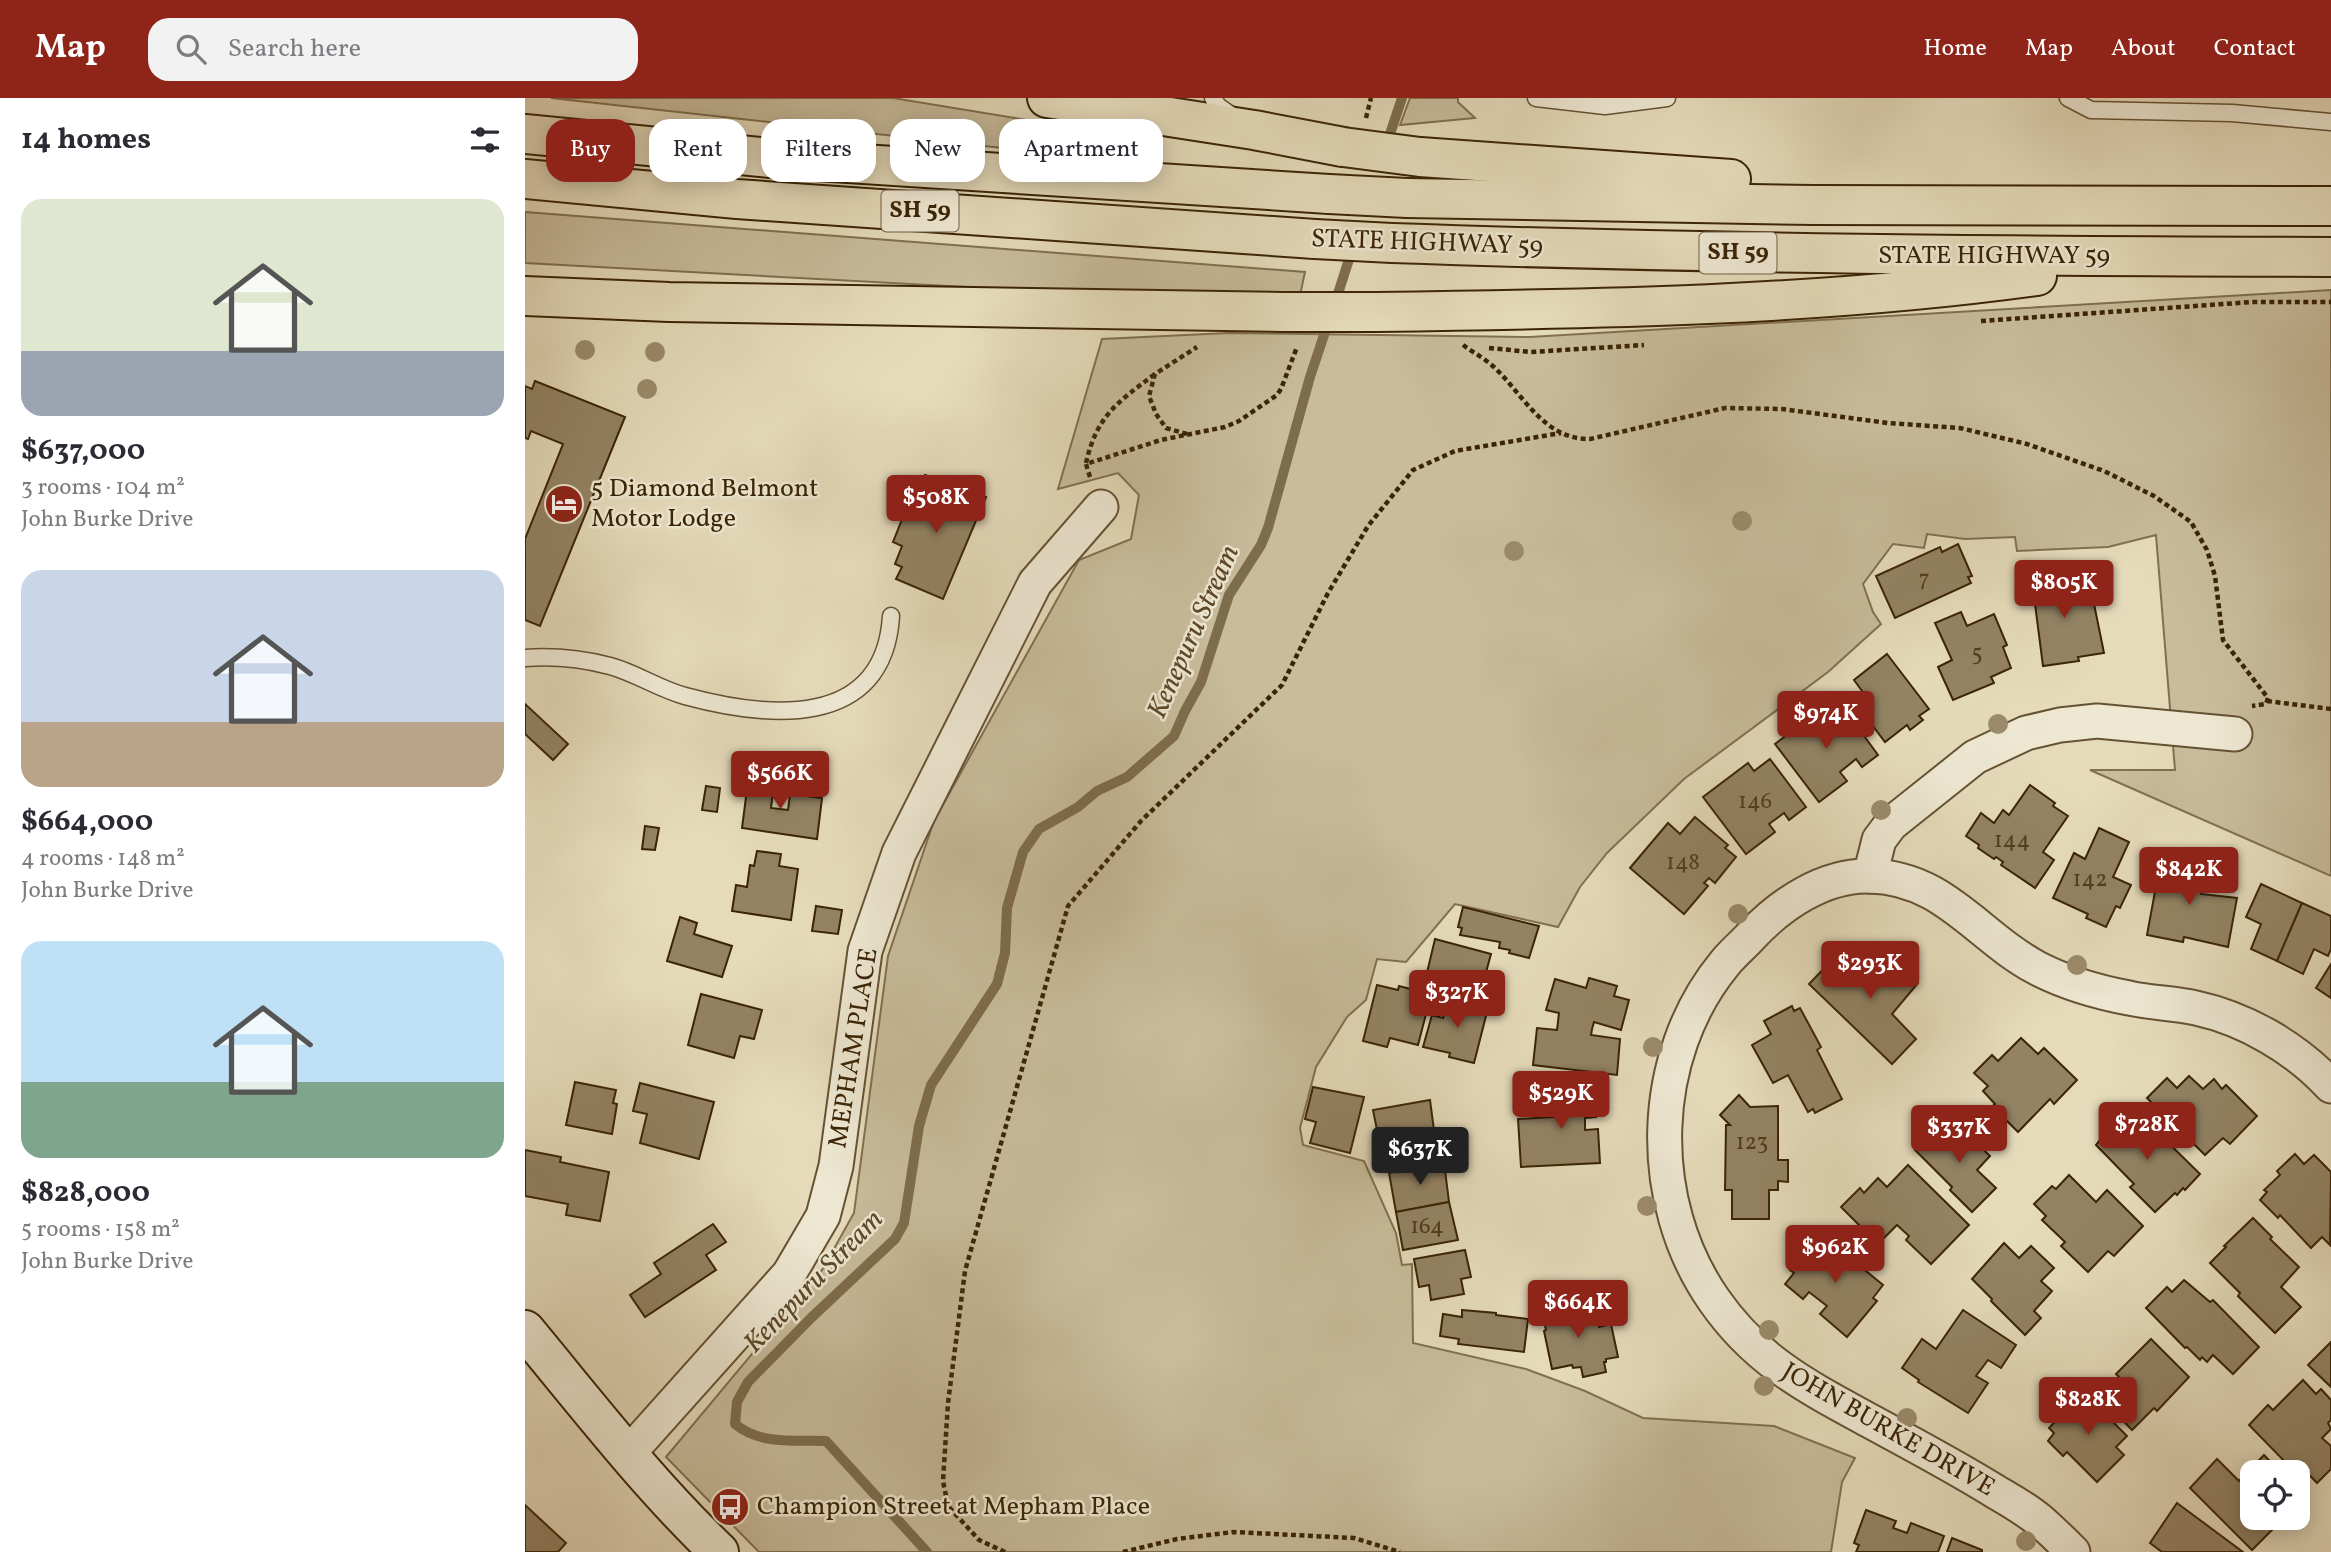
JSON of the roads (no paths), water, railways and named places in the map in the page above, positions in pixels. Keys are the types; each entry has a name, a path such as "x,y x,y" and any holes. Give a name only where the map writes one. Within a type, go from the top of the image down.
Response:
{"main road":[{"path":"1075,100 1343,147 1420,157 2086,205"},
{"name":"STATE HIGHWAY 59","path":"525,134 770,158 1407,198 1814,205 2331,206"},
{"name":"STATE HIGHWAY 59","path":"525,179 737,199 1392,243 1726,252 2331,257"},
{"path":"525,296 683,302 1283,312 1579,310 1868,294 2040,275 2085,257"},
{"path":"525,1330 628,1454 689,1523 719,1552"}],"street":[{"name":"MEPHAM PLACE","path":"628,1454 789,1274 823,1216 835,1166 865,951 899,853 1035,583 1101,507"},
{"path":"1870,876 1879,840 1891,824 1975,757 2026,733 2060,725 2097,721 2235,734"},
{"name":"JOHN BURKE DRIVE","path":"2073,1552 2044,1523 2013,1502 1964,1472 1797,1382 1743,1337 1722,1311 1703,1284 1679,1232 1666,1174 1665,1114 1669,1084 1693,1014 1725,963 1785,906 1826,883 1870,876 1897,880 1944,898 2010,952 2055,976 2103,993 2199,1009 2261,1032 2307,1063 2331,1086"}],"lane":[{"path":"1213,98 1218,106 1254,130"},
{"path":"1536,98 1605,106 1667,98"},
{"path":"2068,98 2091,110 2232,113 2331,122"},
{"path":"525,659 573,659 612,667 683,696 743,709 775,713 808,711 840,699 863,684 882,659 890,639 891,616"}],"waterway":[{"name":"Kenepuru Stream","path":"1386,146 1402,98"},
{"name":"Kenepuru Stream","path":"1334,306 1352,250"},
{"name":"Kenepuru Stream","path":"927,1552 826,1441 778,1440 745,1431 735,1424 737,1402 748,1382 895,1239 904,1223 919,1126 931,1085 997,984 1005,953 1007,908 1023,852 1039,829 1078,807 1097,791 1127,777 1174,736 1201,682 1229,595 1261,545 1268,528 1310,377 1329,320"}],"place":[{"name":"5 Diamond Belmont Motor Lodge","path":"564,504"},
{"name":"Champion Street at Mepham Place","path":"730,1507"}]}
